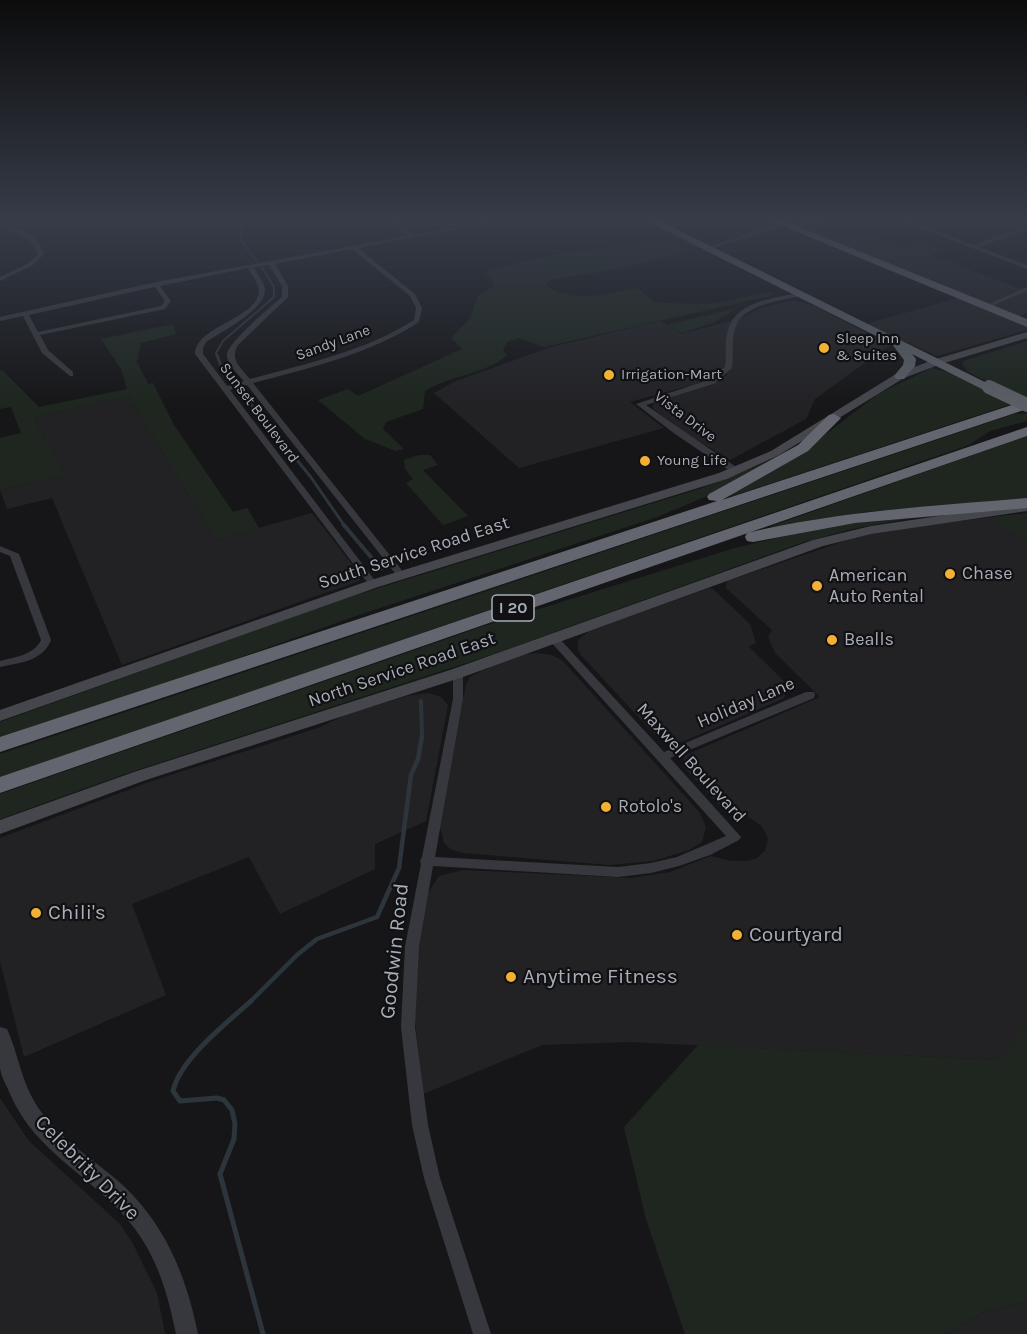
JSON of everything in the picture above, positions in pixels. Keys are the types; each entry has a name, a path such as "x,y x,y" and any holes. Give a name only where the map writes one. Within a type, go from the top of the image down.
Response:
{"highway":[{"path":"773,282 1027,405"},
{"path":"924,282 1027,323"},
{"path":"892,341 908,354 910,359 909,366 900,376"},
{"name":"I 20","path":"0,745 1027,405"},
{"path":"590,549 713,498 745,482 803,448 834,418"},
{"name":"I 20","path":"0,785 1027,431"},
{"path":"574,587 782,530 892,513 1027,503"}],"main road":[{"name":"South Service Road East","path":"0,716 401,574 736,471 774,453 900,376 937,362 1027,335"},
{"name":"North Service Road East","path":"3,827 140,776 458,673 818,543 871,530 1027,507"}],"street":[{"path":"0,319 165,282"},
{"name":"Sunset Boulevard","path":"259,282 262,287 261,298 250,310 207,339 198,351 224,389 372,584"},
{"name":"Sunset Boulevard","path":"283,282 285,297 234,344 230,352 233,363 401,574"},
{"name":"Sandy Lane","path":"224,389 345,355 400,332 417,321 419,308 413,295 397,282"},
{"path":"36,334 164,308 168,301 156,284"},
{"path":"985,307 1027,289"},
{"name":"Vista Drive","path":"736,471 640,404 711,382 728,368 730,330 738,318 762,304 799,295"},
{"path":"25,314 45,351 70,374"},
{"path":"0,549 14,554 46,640 44,648 38,652 0,664"},
{"name":"Maxwell Boulevard","path":"426,861 618,872 648,870 677,864 735,837 554,639"},
{"name":"Goodwin Road","path":"458,673 458,699 426,861 410,976 408,1027 420,1125 432,1178 482,1334"},
{"name":"Holiday Lane","path":"662,757 810,695"},
{"name":"Celebrity Drive","path":"0,1035 10,1072 34,1118 53,1140 123,1199 140,1218 155,1241 177,1291 187,1334"}],"shaded area":[{"path":"493,282 548,282 546,285 556,291 579,296 603,295 638,288 654,302 666,303 709,304 771,292 774,295 544,347 519,338 507,342 503,350 507,355 498,362 445,381 425,391 423,409 386,422 383,429 404,449 396,451 365,439 318,400 348,389 358,396 462,349 451,338 470,318 478,296 495,285"},
{"path":"931,282 1003,282 1027,291 1027,313 1018,317"},
{"path":"958,298 1027,326 1027,330 937,356 866,324"},
{"path":"793,300 815,306 890,345 815,399 806,419 730,460 684,432 652,408 655,402 712,385 728,374 717,372 696,384 630,402 664,428 519,468 434,393 456,381 551,347 661,321 681,334 742,318 763,307"},
{"path":"737,308 713,323 681,333 667,325"},
{"path":"173,324 176,334 141,343 137,362 148,384 153,383 174,425 233,512 247,508 259,528 216,540 128,396 34,418 65,475 0,490 0,438 21,433 11,407 0,409 0,371 2,370 39,407 127,389 121,369 101,339"},
{"path":"1027,341 1027,399 730,495 804,451 878,394 932,368 999,387 968,372 962,364 963,361"},
{"path":"128,396 216,540 312,513 355,568 361,577 359,581 122,665 52,498 7,509 0,490 65,475 34,418"},
{"path":"1027,413 1027,421 990,431 969,445 0,778 0,754 1014,414"},
{"path":"1027,436 1027,499 864,512 769,527"},
{"path":"419,455 430,455 438,465 423,470 468,516 443,525 406,483 413,479 405,469 404,460"},
{"path":"780,456 712,494 657,517 356,616 188,676 0,738 0,722 340,600 702,488 755,467"},
{"path":"1027,513 1027,1025 999,1060 629,1042 542,1045 423,1094 415,1021 416,965 428,893 439,876 464,870 631,878 670,872 711,856 730,861 747,861 757,858 765,851 768,839 762,826 747,816 722,808 684,767 684,756 820,697 775,653 768,637 772,630 726,588 727,581 856,537 899,528"},
{"path":"1027,513 1027,543 992,520 996,520 993,517"},
{"path":"911,518 852,529 801,543 491,655 125,774 0,819 0,794 481,627 735,548 831,525"},
{"path":"709,588 713,589 750,624 756,643 749,647 783,680 787,691 784,698 780,700 682,742 666,742 657,737 581,655 578,650 578,640 589,631"},
{"path":"525,654 552,655 563,661 700,813 706,827 702,842 689,850 653,861 610,865 463,853 452,850 444,843 440,826 466,684 470,677 492,666"},
{"path":"429,693 441,697 448,705 426,821 375,844 375,869 280,914 249,857 132,904 166,995 24,1057 0,961 0,838 152,781 318,728 345,715 407,696"},
{"path":"1027,1025 1027,1302 988,1310 946,1334 685,1334 646,1219 624,1127 698,1045 998,1060"},
{"path":"0,1098 29,1141 120,1224 132,1242 157,1293 165,1334 0,1334"},
{"path":"1027,1302 1027,1334 946,1334 988,1310"}],"waterway":[{"path":"217,356 216,353 223,341 274,297 274,287 271,282"},
{"path":"217,355 222,369 233,383"},
{"path":"239,390 310,476 344,525"},
{"path":"343,524 381,569"},
{"path":"421,701 422,736"},
{"path":"251,1001 297,955 317,939 377,917 399,868 411,775 418,759 422,736"},
{"path":"251,1001 194,1054 177,1079 173,1091 180,1101 217,1098 224,1100 232,1110 235,1124 234,1139 220,1174 263,1334"}],"place":[{"name":"Sleep Inn & Suites","path":"824,348"},
{"name":"Irrigation-Mart","path":"609,375"},
{"name":"Young Life","path":"645,461"},
{"name":"Chase","path":"950,574"},
{"name":"American Auto Rental","path":"817,586"},
{"name":"Bealls","path":"832,640"},
{"name":"Rotolo's","path":"606,807"},
{"name":"Chili's","path":"36,913"},
{"name":"Courtyard","path":"737,935"},
{"name":"Anytime Fitness","path":"511,977"}]}
